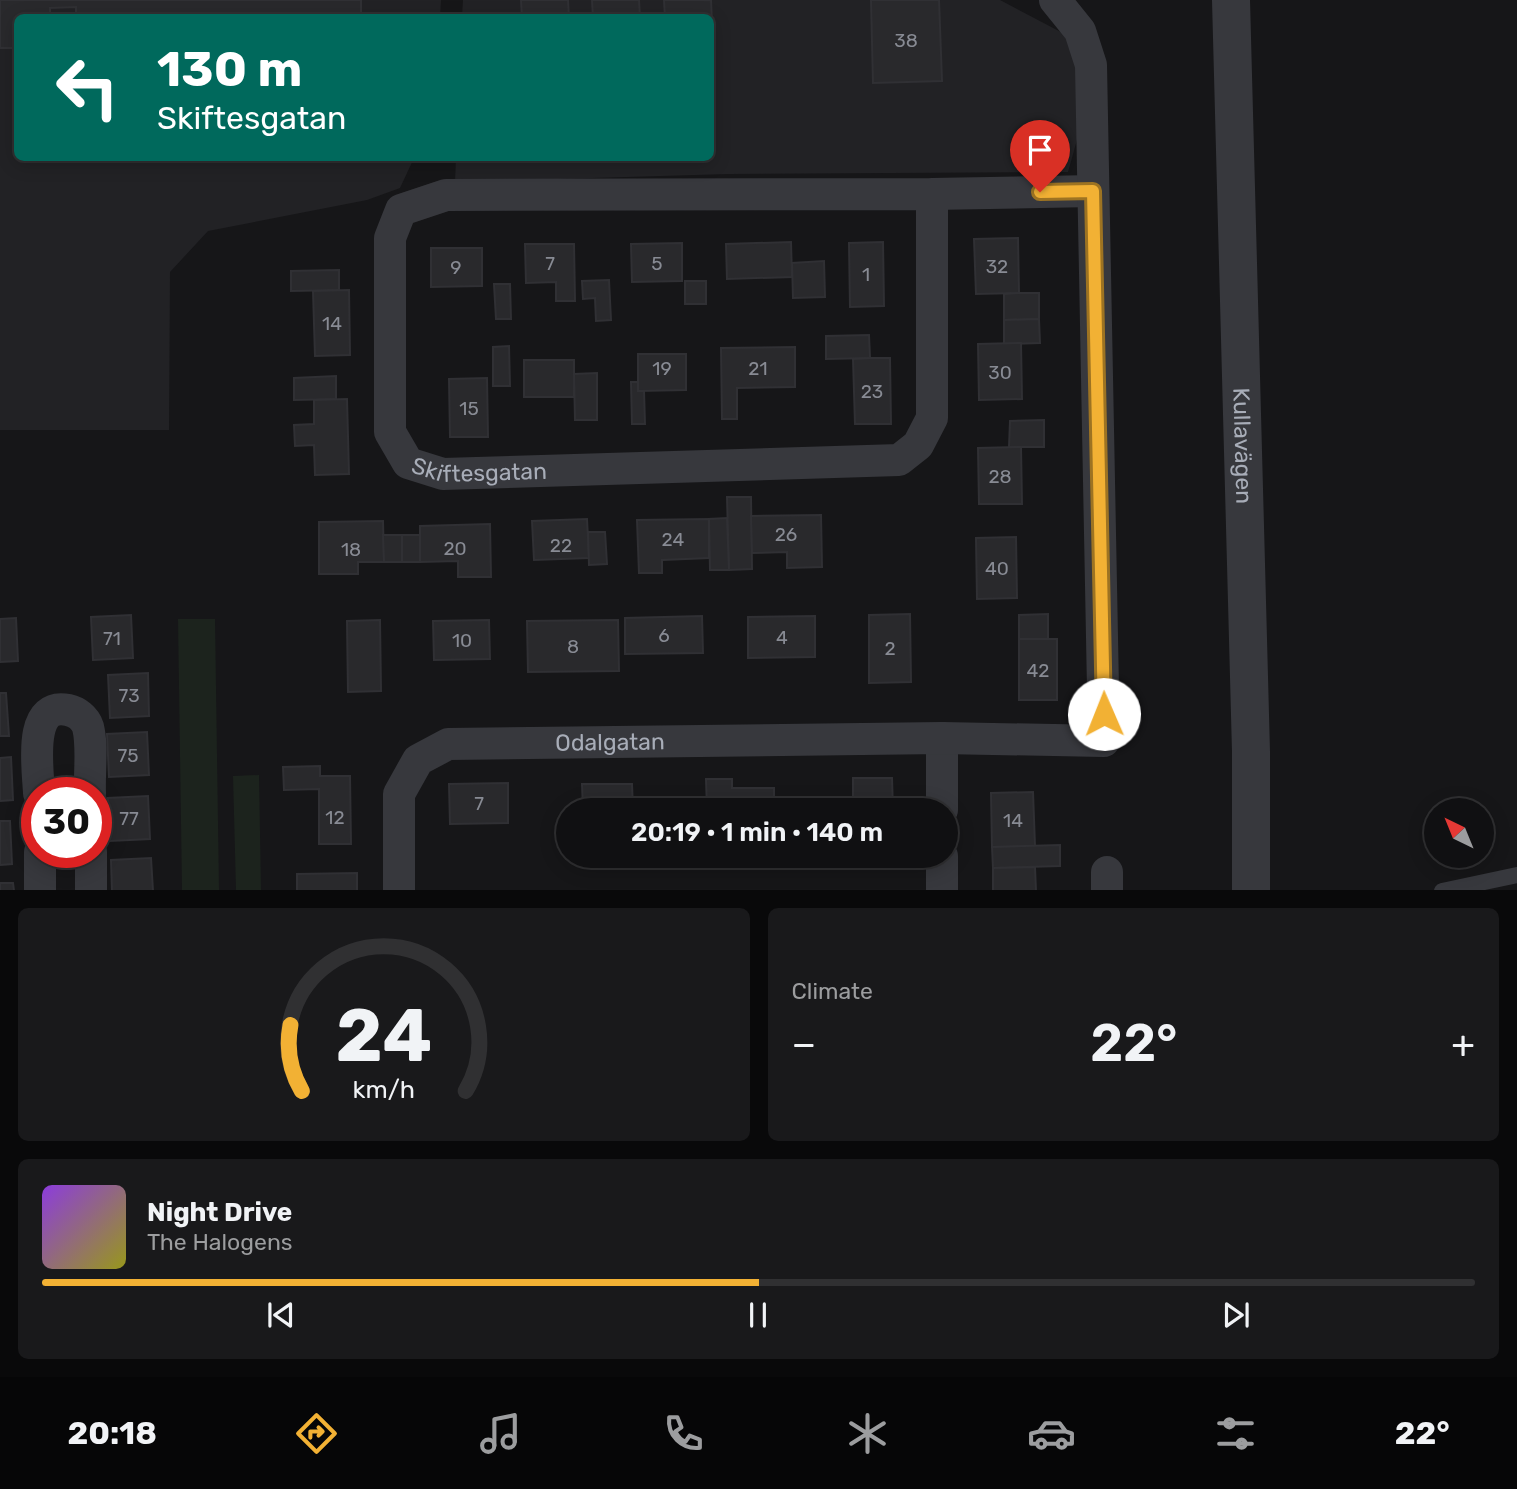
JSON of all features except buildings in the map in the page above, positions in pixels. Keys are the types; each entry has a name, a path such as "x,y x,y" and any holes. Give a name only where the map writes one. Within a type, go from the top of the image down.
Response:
{"street":[{"path":"1055,0 1080,31 1091,65 1093,191"},
{"name":"Kullavägen","path":"1231,0 1251,752 1251,890"},
{"name":"Skiftesgatan","path":"932,194 932,418 918,445 899,460 443,474 408,463 390,432 390,238 401,210 446,195 1093,191"},
{"name":"Odalgatan","path":"399,890 399,794 418,760 448,744 942,738 1104,741 1093,191"},
{"path":"39,777 38,730 46,715 62,709 78,714 88,728 90,777"},
{"path":"942,738 942,798"},
{"path":"40,868 40,890"},
{"path":"91,868 91,890"},
{"path":"942,868 942,890"}],"lane":[{"path":"1447,890 1517,875"}],"shaded area":[{"path":"0,0 441,0 440,14 14,14 14,161 413,161 400,188 367,200 208,231 170,272 169,430 0,430"},
{"path":"463,0 1000,0 1076,40 1080,129 1068,172 729,174 455,182 456,161 714,161 714,14 462,14"},
{"path":"178,619 215,619 219,890 182,890"},
{"path":"259,775 261,890 236,890 233,776"}],"route":[{"path":"1040,192 1093,191 1104,714"}]}
